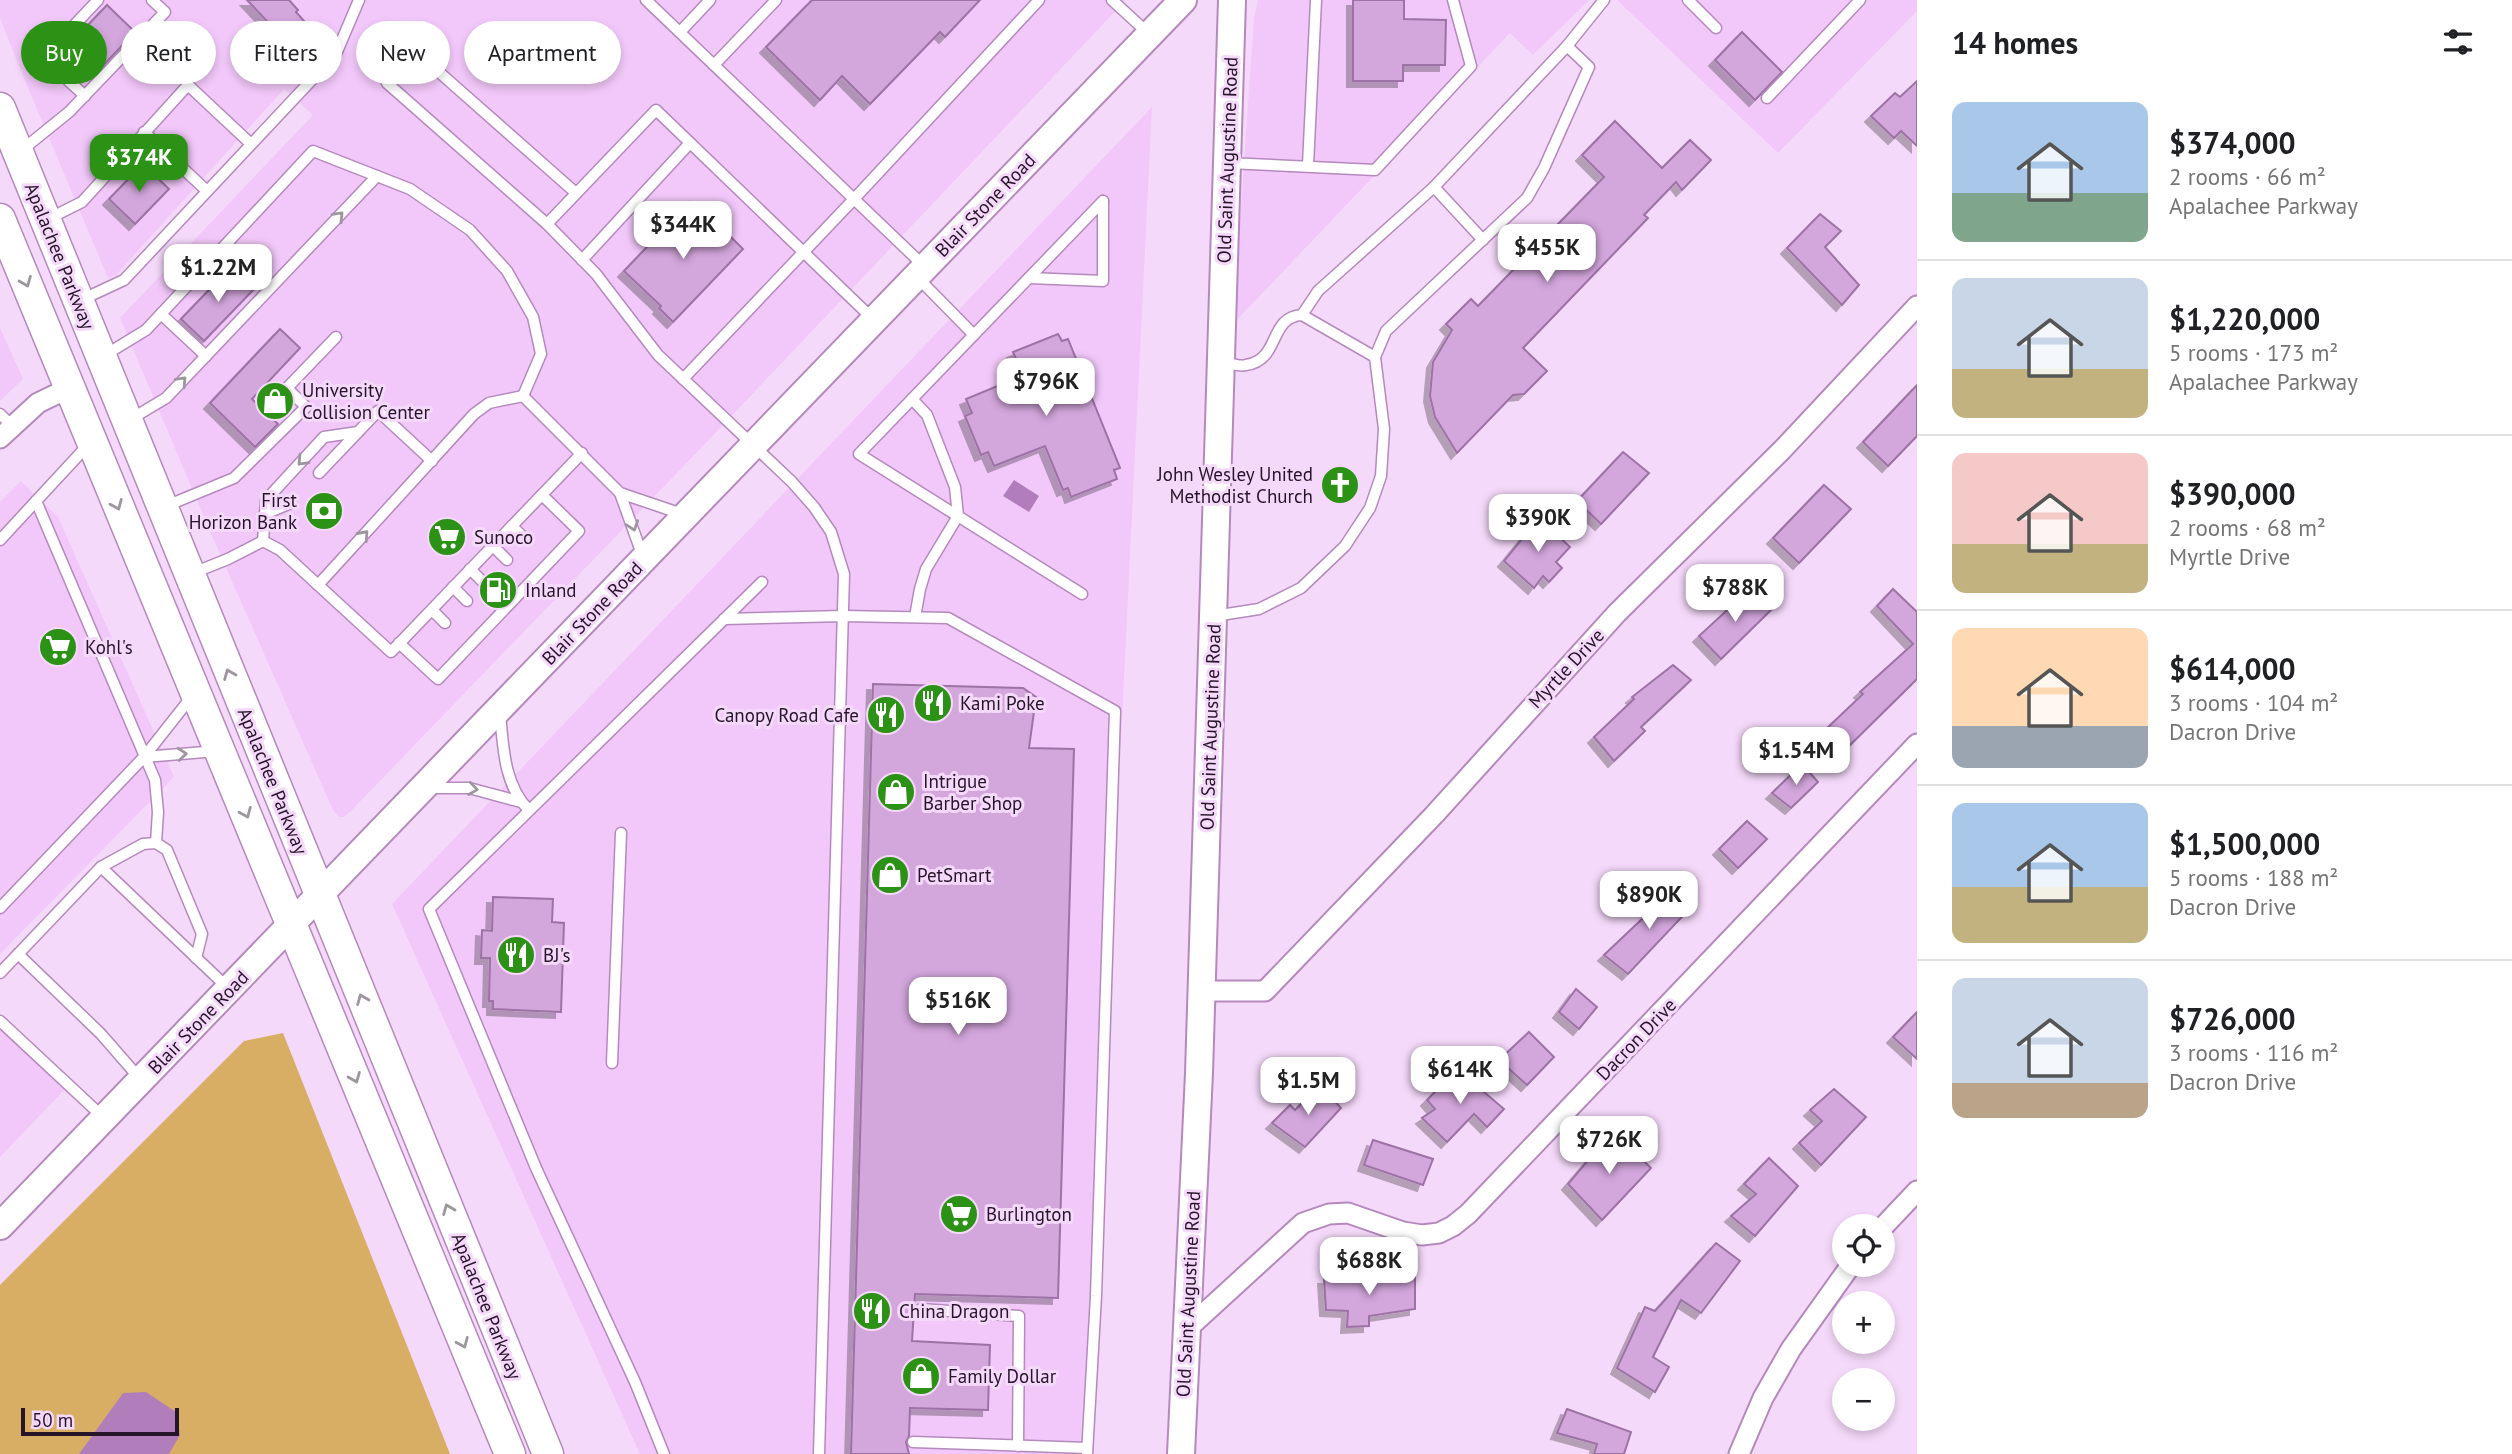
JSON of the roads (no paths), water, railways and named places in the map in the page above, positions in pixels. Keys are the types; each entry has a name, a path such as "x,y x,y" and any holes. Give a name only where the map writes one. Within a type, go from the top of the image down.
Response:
{"main road":[{"name":"Blair Stone Road","path":"0,1226 1182,0"},
{"name":"Old Saint Augustine Road","path":"1181,1454 1202,991 1232,0"},
{"name":"Apalachee Parkway","path":"0,108 10,157 46,220 548,1454"},
{"name":"Apalachee Parkway","path":"3,234 196,692 510,1454"}],"street":[{"name":"Myrtle Drive","path":"1202,991 1265,991 1434,815 1617,613 1782,450 1917,306"},
{"path":"4,426 38,403 69,388"},
{"name":"Dacron Drive","path":"1186,1330 1303,1223 1329,1214 1348,1213 1404,1232 1422,1235 1438,1233 1453,1226 1468,1214 1917,744"},
{"path":"1895,1214 1917,1191"},
{"path":"1739,1454 1763,1398 1791,1349 1842,1277"}],"lane":[{"path":"85,96 58,71 49,52 98,0"},
{"path":"10,157 69,112 165,12 152,0"},
{"path":"79,301 124,280 336,54 359,0"},
{"path":"646,0 855,199 974,335"},
{"path":"680,32 710,0"},
{"path":"714,65 776,0"},
{"path":"683,379 855,199 1039,0"},
{"path":"1112,0 1149,34"},
{"path":"1308,166 1316,0"},
{"path":"1227,163 1375,170 1471,66 1453,0"},
{"path":"1302,314 1318,291 1434,187 1567,46 1604,0"},
{"path":"1688,0 1716,28"},
{"path":"1767,98 1860,0"},
{"path":"1213,616 1259,609 1301,588 1345,546 1370,508 1381,476 1384,429 1375,357 1386,331 1527,198 1544,168 1589,67 1567,46"},
{"path":"576,193 414,50 387,83 547,224 596,274 658,355 754,445 814,507 831,532 844,574 819,1454"},
{"path":"46,220 82,202 188,85 251,144"},
{"path":"547,224 656,110 874,320"},
{"path":"144,132 207,191"},
{"path":"582,260 690,143"},
{"path":"101,357 146,330 313,151 410,189 470,230 507,271 533,317 541,354 523,396"},
{"path":"127,421 166,398 377,176"},
{"path":"1434,187 1483,240"},
{"path":"1029,278 1103,281 1102,201 859,454 1082,594"},
{"path":"160,314 206,356"},
{"path":"1221,362 1245,366 1256,361 1267,354 1282,323 1291,315 1302,314 1375,357"},
{"path":"162,508 234,478 306,407 287,388 337,337"},
{"path":"523,396 620,493 643,560"},
{"path":"318,585 474,414 489,403 523,396"},
{"path":"912,399 927,415 955,487 958,516 926,569 915,617"},
{"path":"319,473 378,411 432,461"},
{"path":"262,541 266,500 324,437 358,432"},
{"path":"0,540 91,442"},
{"path":"262,541 280,550 391,652 582,453"},
{"path":"620,493 687,516"},
{"path":"400,643 438,679 466,643 526,579 579,531 542,495"},
{"path":"36,501 155,780 158,812 156,843"},
{"path":"265,514 291,503"},
{"path":"512,526 525,539"},
{"path":"189,575 262,541"},
{"path":"493,546 507,560"},
{"path":"471,569 484,583"},
{"path":"664,1454 635,1382 536,1168 429,909 762,582"},
{"path":"453,587 467,601"},
{"path":"432,610 445,623"},
{"path":"724,620 843,616 948,618 1115,711 1096,1296 1087,1451 913,1442"},
{"path":"0,908 144,757 196,692"},
{"path":"500,709 504,758 521,802"},
{"path":"144,757 219,750"},
{"path":"423,788 469,788 521,802 530,810"},
{"path":"612,1063 621,833"},
{"path":"0,973 101,867 143,844 156,843 167,850 202,934 197,958"},
{"path":"101,867 229,990"},
{"path":"18,954 101,1034 141,1080"},
{"path":"0,1021 104,1118"},
{"path":"921,1308 1018,1316 1018,1446"}],"place":[{"name":"University Collision Center","path":"275,401"},
{"name":"John Wesley United Methodist Church","path":"1340,485"},
{"name":"First Horizon Bank","path":"324,511"},
{"name":"Sunoco","path":"447,537"},
{"name":"Inland","path":"498,590"},
{"name":"Kohl's","path":"58,647"},
{"name":"Kami Poke","path":"933,703"},
{"name":"Canopy Road Cafe","path":"886,715"},
{"name":"Intrigue Barber Shop","path":"896,792"},
{"name":"PetSmart","path":"890,875"},
{"name":"BJ's","path":"516,955"},
{"name":"Burlington","path":"959,1214"},
{"name":"China Dragon","path":"872,1311"},
{"name":"Family Dollar","path":"921,1376"}]}
